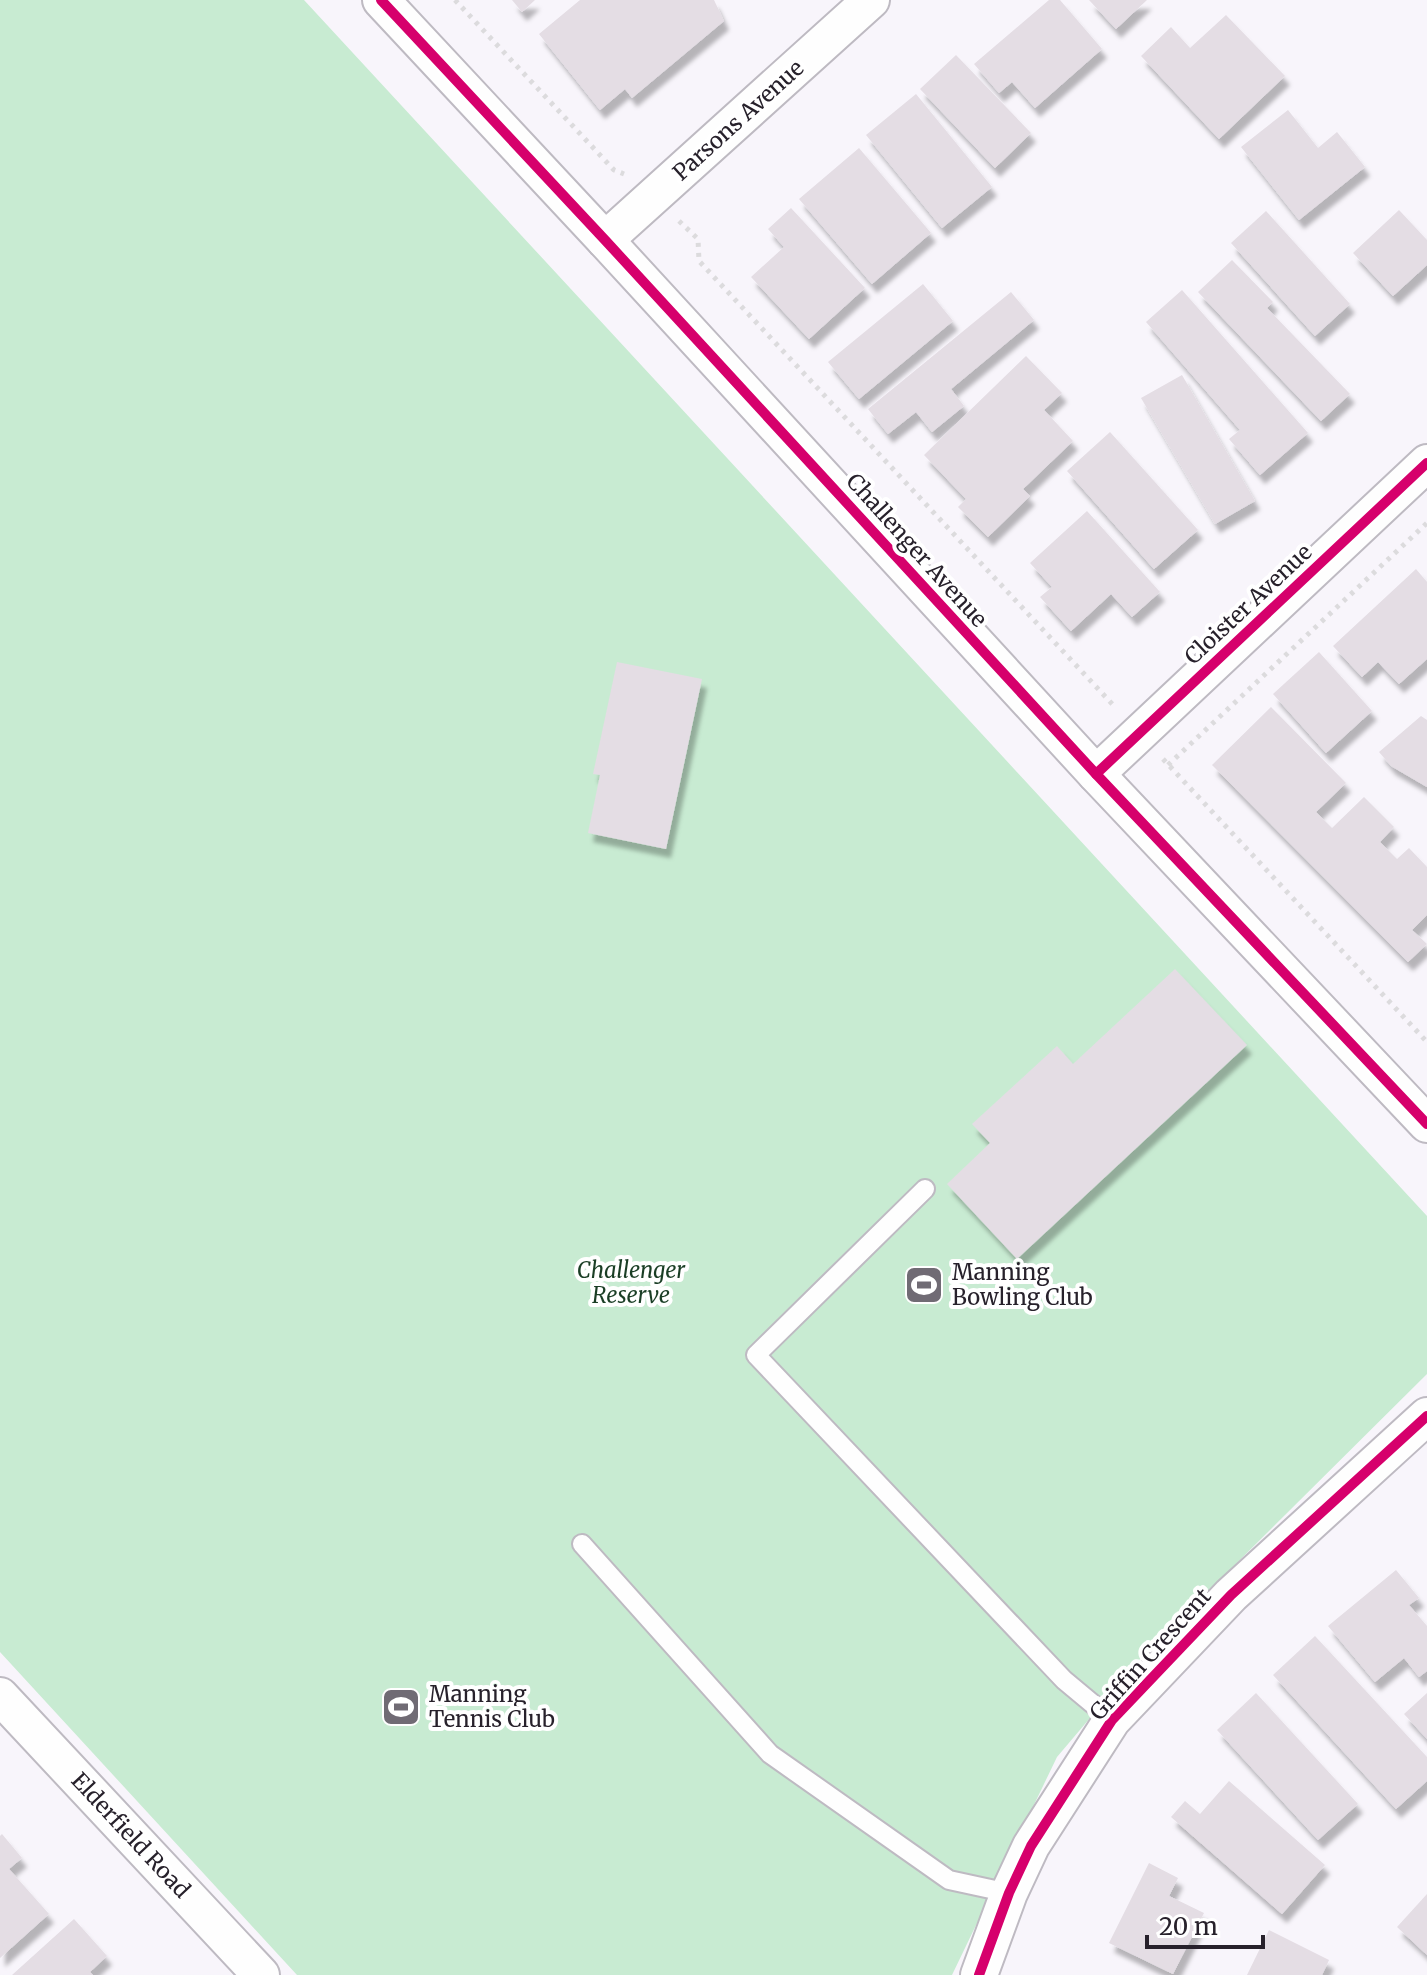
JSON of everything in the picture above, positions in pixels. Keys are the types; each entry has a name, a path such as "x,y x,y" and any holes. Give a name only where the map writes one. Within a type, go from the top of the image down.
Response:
{"street":[{"name":"Challenger Avenue","path":"381,0 1096,774 1427,1124"},
{"name":"Parsons Avenue","path":"605,240 871,0"},
{"name":"Cloister Avenue","path":"1096,774 1427,463"},
{"name":"Griffin Crescent","path":"979,1975 1009,1893 1031,1846 1112,1720 1231,1595 1427,1416"},
{"name":"Elderfield Road","path":"0,1696 261,1975"}],"lane":[{"path":"925,1189 756,1355 1064,1680 1112,1720"},
{"path":"582,1544 770,1754 949,1880 1009,1893"}],"path":[{"path":"455,0 614,170 634,177 698,239 699,261 1427,1042"},
{"path":"1168,765 1427,523"}],"green space":[{"name":"Challenger Reserve","path":"0,0 304,0 1427,1216 1427,1374 1140,1659 1057,1757 952,1975 297,1975 0,1652"}],"building":[{"path":"512,0 535,0 522,12"},
{"path":"580,0 714,0 724,21 632,98 625,89 600,110 539,34"},
{"path":"1049,0 1060,0 1102,49 1035,108 1012,82 999,93 974,64"},
{"path":"1089,0 1147,0 1116,29"},
{"path":"1226,15 1285,76 1219,139 1141,56 1171,27 1190,48"},
{"path":"956,55 1031,133 995,168 920,89"},
{"path":"916,94 992,187 942,228 866,135"},
{"path":"1288,110 1318,148 1337,132 1365,167 1299,220 1241,147"},
{"path":"859,148 931,233 872,284 799,199"},
{"path":"791,208 865,288 809,339 751,277 784,247 768,229"},
{"path":"1399,210 1427,240 1427,265 1393,296 1353,253"},
{"path":"1266,211 1350,304 1315,336 1231,243"},
{"path":"1232,260 1273,302 1267,308 1350,394 1321,421 1198,292"},
{"path":"923,284 953,321 859,399 828,362"},
{"path":"1182,290 1308,433 1260,475 1229,439 1240,430 1146,322"},
{"path":"1011,292 1034,320 951,389 964,406 932,432 916,412 888,434 868,409"},
{"path":"1026,356 1062,393 1044,410 1073,441 1023,489 1030,496 988,537 958,507 966,499 924,455"},
{"path":"1182,375 1255,501 1215,524 1141,398"},
{"path":"1110,432 1198,530 1154,569 1067,471"},
{"path":"1087,511 1160,592 1132,617 1111,594 1071,631 1040,597 1052,587 1030,563"},
{"path":"1416,569 1427,582 1427,659 1399,684 1378,662 1362,677 1333,646"},
{"path":"1319,652 1372,711 1326,753 1273,694"},
{"path":"617,662 702,679 666,849 588,833 600,775 593,774"},
{"path":"1271,707 1346,783 1316,812 1332,828 1364,797 1394,827 1380,842 1397,859 1409,848 1427,867 1427,915 1412,930 1427,944 1408,962 1212,765"},
{"path":"1421,716 1427,720 1427,787 1391,766 1379,752"},
{"path":"1175,969 1247,1045 1017,1259 947,1184 990,1143 972,1124 1057,1046 1073,1064"},
{"path":"1396,1570 1419,1598 1409,1605 1427,1626 1427,1671 1419,1677 1404,1658 1375,1682 1328,1626"},
{"path":"1315,1636 1427,1757 1427,1781 1396,1809 1273,1675"},
{"path":"1256,1693 1358,1804 1318,1840 1217,1730"},
{"path":"1427,1693 1427,1739 1404,1714"},
{"path":"1229,1781 1325,1865 1282,1914 1171,1817 1185,1801 1200,1814"},
{"path":"2,1834 22,1858 9,1869 49,1914 0,1958 0,1836"},
{"path":"1149,1863 1178,1878 1169,1896 1204,1913 1173,1974 1109,1943"},
{"path":"1427,1894 1427,1955 1397,1927"},
{"path":"74,1919 107,1956 90,1972 93,1975 12,1975"},
{"path":"1269,1930 1329,1960 1322,1975 1247,1975"}],"cycle path":[{"path":"381,0 1096,774 1427,1124"},
{"path":"1096,774 1427,463"},
{"path":"979,1975 1009,1893 1031,1846 1112,1720 1231,1595 1427,1416"}],"place":[{"name":"Manning Bowling Club","path":"924,1285"},
{"name":"Manning Tennis Club","path":"401,1707"}]}
